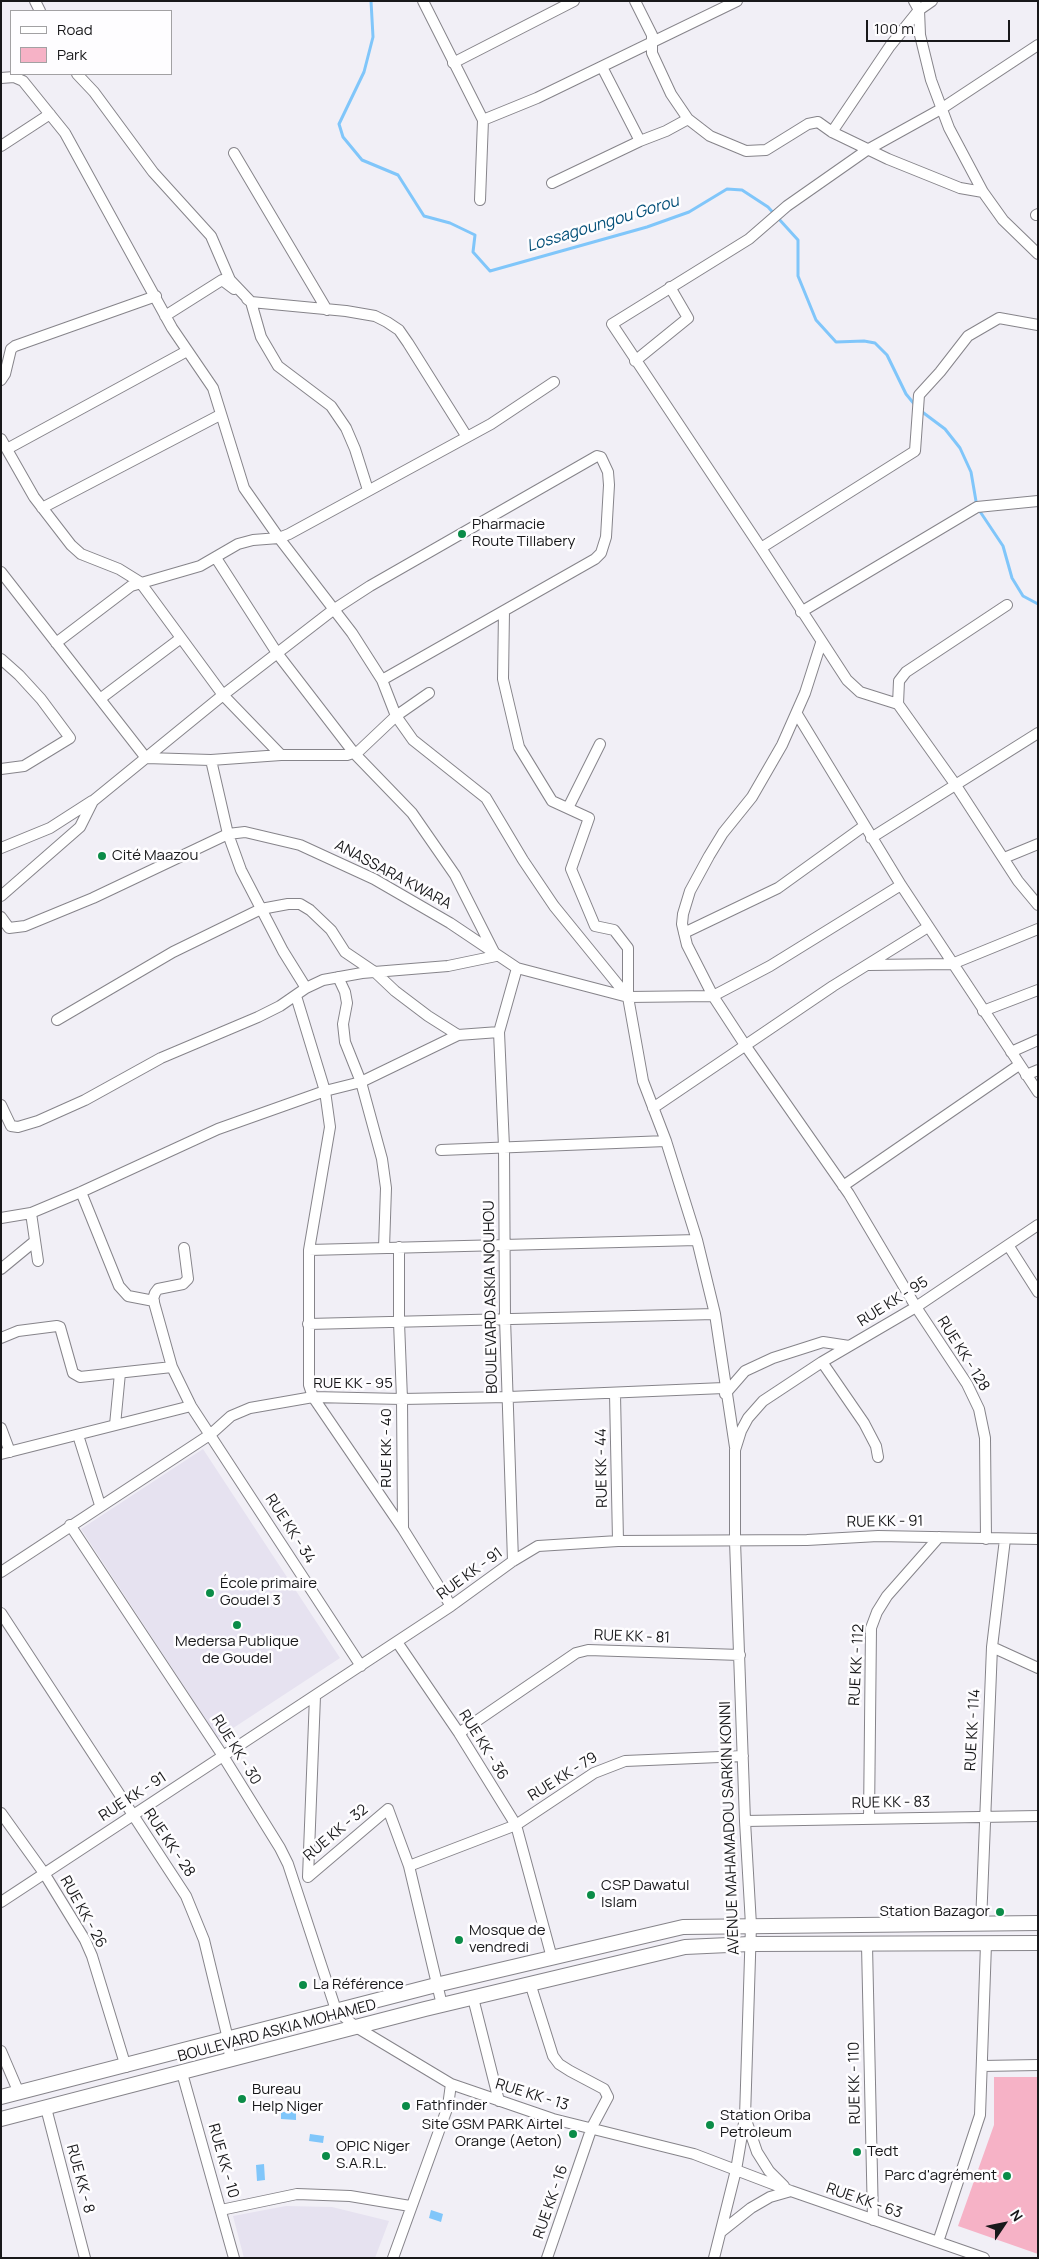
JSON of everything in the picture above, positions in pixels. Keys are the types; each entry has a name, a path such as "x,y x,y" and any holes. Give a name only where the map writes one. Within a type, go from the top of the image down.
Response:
{"main road":[{"name":"BOULEVARD ASKIA MOHAMED","path":"1,2097 126,2067 436,1985 683,1927 1038,1923"},
{"name":"BOULEVARD ASKIA MOHAMED","path":"1,2119 442,2005 685,1946 1038,1943"}],"street":[{"path":"423,1 483,120 480,200"},
{"path":"548,1 554,11"},
{"path":"453,63 574,1"},
{"path":"634,1 652,35 652,53 671,94 688,119 710,136 746,151 766,150 808,124 818,122 832,132 867,150 960,188 983,192"},
{"path":"483,120 537,98 568,81 602,67 737,1"},
{"path":"832,132 917,6 932,1"},
{"path":"917,6 920,35 931,80 941,109 983,192 1003,220 1038,254"},
{"path":"1038,45 941,109 867,150 787,206 758,232 612,324 634,361 761,548 821,643 847,680 860,692 898,704 955,784 1018,881 1038,905"},
{"path":"602,67 640,141"},
{"path":"78,75 94,92 153,172 211,236 230,280 251,302 261,337 278,366 298,383 331,406 346,428 368,490"},
{"path":"1,78 14,77 23,81 65,133 156,296 165,316 213,388 244,488 279,538 352,633 382,680 396,716 413,740 486,798 523,860 554,906 628,997"},
{"path":"1,146 50,114"},
{"path":"552,183 688,119"},
{"path":"234,153 327,310"},
{"path":"165,316 222,280 251,302 375,316 398,330 467,437"},
{"path":"634,361 688,318 670,287"},
{"path":"1,380 5,374 11,349 15,346 156,296"},
{"path":"761,548 915,451 919,395 968,336 999,318 1038,325"},
{"path":"7,449 187,351"},
{"path":"56,643 131,586 140,582 185,572 216,558 238,544 252,540 279,538 467,437 529,400 554,382"},
{"path":"42,508 220,415"},
{"path":"1,439 34,498 71,545 81,554 119,569 140,582 222,695 281,755"},
{"path":"1,848 50,828 93,801 222,695 333,610 370,586 597,456 601,457 608,472 609,485 606,538 601,553 595,559 382,680"},
{"path":"801,612 977,507 1038,501"},
{"path":"1,1105 11,1126 18,1127 38,1121 85,1100 161,1058 258,1017 323,980 448,966 496,956 455,875 412,813 354,753 277,652 216,558"},
{"path":"1,572 146,758"},
{"path":"898,704 900,681 906,672 1007,605"},
{"path":"504,611 504,679 519,748 552,801 589,818 571,869 595,926 614,930 628,948 628,997 643,1081 666,1140 697,1240 715,1314 735,1450"},
{"path":"100,699 181,638"},
{"path":"821,643 797,714 782,745 752,798 723,833 690,890 683,914 684,933 778,888 864,826"},
{"path":"1,659 20,675 41,699 70,738 24,766 1,769"},
{"path":"146,758 183,757 212,760 281,755 346,755 360,750 396,716 428,694"},
{"path":"797,714 871,838 952,964 1038,1092"},
{"path":"871,838 1038,733"},
{"path":"568,808 600,744"},
{"path":"212,760 228,834 241,870 283,952 306,988"},
{"path":"1,896 80,827 93,801"},
{"name":"ANASSARA KWARA","path":"228,834 245,832 264,835 300,845 326,856 374,879 450,923 496,956 517,968 628,997 713,996"},
{"path":"1,917 9,928 25,926 93,898 228,834"},
{"path":"1004,858 1038,844"},
{"path":"713,996 770,966 901,885"},
{"path":"57,1020 173,952 261,909 288,904 300,904 310,910 331,930 345,952 376,973 395,991 458,1035"},
{"path":"653,1108 745,1045 928,927"},
{"path":"867,965 952,964 1038,929"},
{"name":"RUE KK - 128","path":"684,933 687,945 713,996 843,1186 916,1307 967,1384 979,1409 985,1438 986,1539"},
{"name":"BOULEVARD ASKIA NOUHOU","path":"513,1561 505,1318 504,1147 499,1032 517,968"},
{"path":"338,977 345,992 347,1003 343,1024 345,1042 361,1082 382,1159 386,1188 384,1248"},
{"path":"983,1011 1038,990"},
{"path":"296,996 325,1091 329,1137 310,1250 309,1385 313,1397 403,1529 451,1606"},
{"path":"1,1218 31,1213 218,1129 325,1091 361,1082 458,1035 499,1032"},
{"path":"1011,1052 1038,1040"},
{"path":"843,1186 1019,1065"},
{"path":"1026,1075 1038,1070"},
{"path":"441,1150 666,1140"},
{"path":"81,1192 119,1286 128,1296 154,1301 154,1293 158,1289 183,1284 188,1279 184,1248"},
{"path":"31,1213 38,1261"},
{"name":"RUE KK - 95","path":"763,1401 822,1362 916,1307 1038,1226"},
{"path":"310,1250 697,1240"},
{"path":"1,1269 35,1241"},
{"path":"1008,1245 1038,1292"},
{"name":"RUE KK - 40","path":"400,1247 399,1322 402,1399 403,1529"},
{"name":"RUE KK - 34","path":"154,1301 172,1367 191,1406 361,1666"},
{"path":"308,1324 715,1314"},
{"path":"1,1338 18,1331 57,1326 61,1330 73,1373 76,1376 172,1367"},
{"path":"725,1391 745,1371 773,1358 823,1342 849,1346"},
{"path":"822,1362 864,1423 876,1446 878,1457"},
{"path":"115,1425 120,1373"},
{"name":"RUE KK - 95","path":"2,1571 211,1434 231,1416 241,1411 313,1397 402,1399 725,1391"},
{"name":"RUE KK - 44","path":"616,1394 618,1541"},
{"name":"AVENUE MAHAMADOU SARKIN KONNI","path":"714,2258 736,2170 745,2117 750,1944 735,1541 735,1450 740,1431 748,1418 763,1401"},
{"path":"1,1428 6,1453 191,1406"},
{"path":"78,1435 100,1505"},
{"name":"RUE KK - 30","path":"70,1525 223,1756 288,1864 336,2010"},
{"name":"RUE KK - 91","path":"1,1902 361,1666 451,1606 513,1561 538,1546 618,1541 735,1541 878,1536 1038,1539"},
{"name":"RUE KK - 112","path":"869,1819 871,1628 877,1612 887,1596 939,1536"},
{"name":"RUE KK - 114","path":"981,1923 992,1647 1005,1539"},
{"name":"RUE KK - 28","path":"1,1614 186,1896 204,1940 228,2039 230,2060"},
{"name":"RUE KK - 36","path":"397,1642 459,1733 516,1825 552,1958"},
{"path":"992,1647 1038,1668"},
{"name":"RUE KK - 81","path":"459,1733 576,1653 588,1650 740,1655"},
{"name":"RUE KK - 32","path":"315,1696 308,1877 388,1809 409,1866 442,2005"},
{"name":"RUE KK - 79","path":"409,1866 516,1825 594,1773 625,1761 743,1756"},
{"name":"RUE KK - 26","path":"1,1813 44,1873 92,1956 126,2067"},
{"name":"RUE KK - 83","path":"745,1821 1038,1816"},
{"path":"938,2242 979,2123 986,1944"},
{"name":"RUE KK - 110","path":"867,1945 873,2220"},
{"name":"RUE KK - 16","path":"530,1984 553,2056 559,2064 604,2089 607,2094 606,2102 592,2127 547,2258"},
{"path":"473,1998 499,2101"},
{"name":"RUE KK - 13","path":"336,2010 356,2027 452,2084 553,2119 592,2127 694,2154 736,2170"},
{"path":"1,2051 19,2093"},
{"path":"982,2066 1038,2064"},
{"name":"RUE KK - 10","path":"182,2073 234,2258"},
{"path":"392,2258 448,2106 452,2084"},
{"name":"RUE KK - 8","path":"46,2108 85,2258"},
{"path":"745,2117 756,2152 769,2171 791,2191"},
{"name":"RUE KK - 63","path":"736,2170 984,2258"},
{"path":"722,2232 751,2208 770,2197 791,2191"},
{"path":"221,2210 297,2194 350,2196 410,2206"}],"shaded area":[{"name":"École primaire Goudel 3","path":"203,1449 340,1658 218,1738 81,1529"},
{"path":"286,2206 332,2207 389,2221 375,2258 244,2258 233,2216"}],"green space":[{"name":"Parc d'agrément","path":"994,2077 1038,2077 1038,2254 958,2226 994,2125"}],"water":[{"path":"281,2112 296,2112 296,2120 281,2119"},
{"path":"310,2134 324,2136 323,2143 309,2141"},
{"path":"264,2164 265,2180 257,2181 256,2165"},
{"path":"431,2210 443,2214 441,2222 429,2218"}],"waterway":[{"name":"Lossagoungou Gorou","path":"371,1 373,37 364,72 339,124 343,137 362,160 398,175 424,216 450,223 475,235 473,252 490,271 647,227 689,212 727,189 742,190 768,207 798,240 798,276 816,320 836,342 864,341 875,343 887,355 906,394 915,405"},
{"name":"Lossagoungou Gorou","path":"921,411 945,429 960,448 971,472 977,507 1003,546 1012,578 1023,596 1038,604"}],"place":[{"name":"Pharmacie Route Tillabery","path":"462,534"},
{"name":"Cité Maazou","path":"102,856"},
{"name":"École primaire Goudel 3","path":"210,1593"},
{"name":"Medersa Publique de Goudel","path":"237,1625"},
{"name":"CSP Dawatul Islam","path":"591,1895"},
{"name":"Station Bazagor","path":"1000,1912"},
{"name":"Mosque de vendredi","path":"459,1940"},
{"name":"La Référence","path":"303,1985"},
{"name":"Bureau Help Niger","path":"242,2099"},
{"name":"Fathfinder","path":"406,2106"},
{"name":"Station Oriba Petroleum","path":"710,2125"},
{"name":"Site GSM PARK Airtel Orange (Aeton)","path":"573,2134"},
{"name":"Tedt","path":"857,2152"},
{"name":"OPIC Niger S.A.R.L.","path":"326,2156"},
{"name":"Parc d'agrément","path":"1007,2176"}]}
